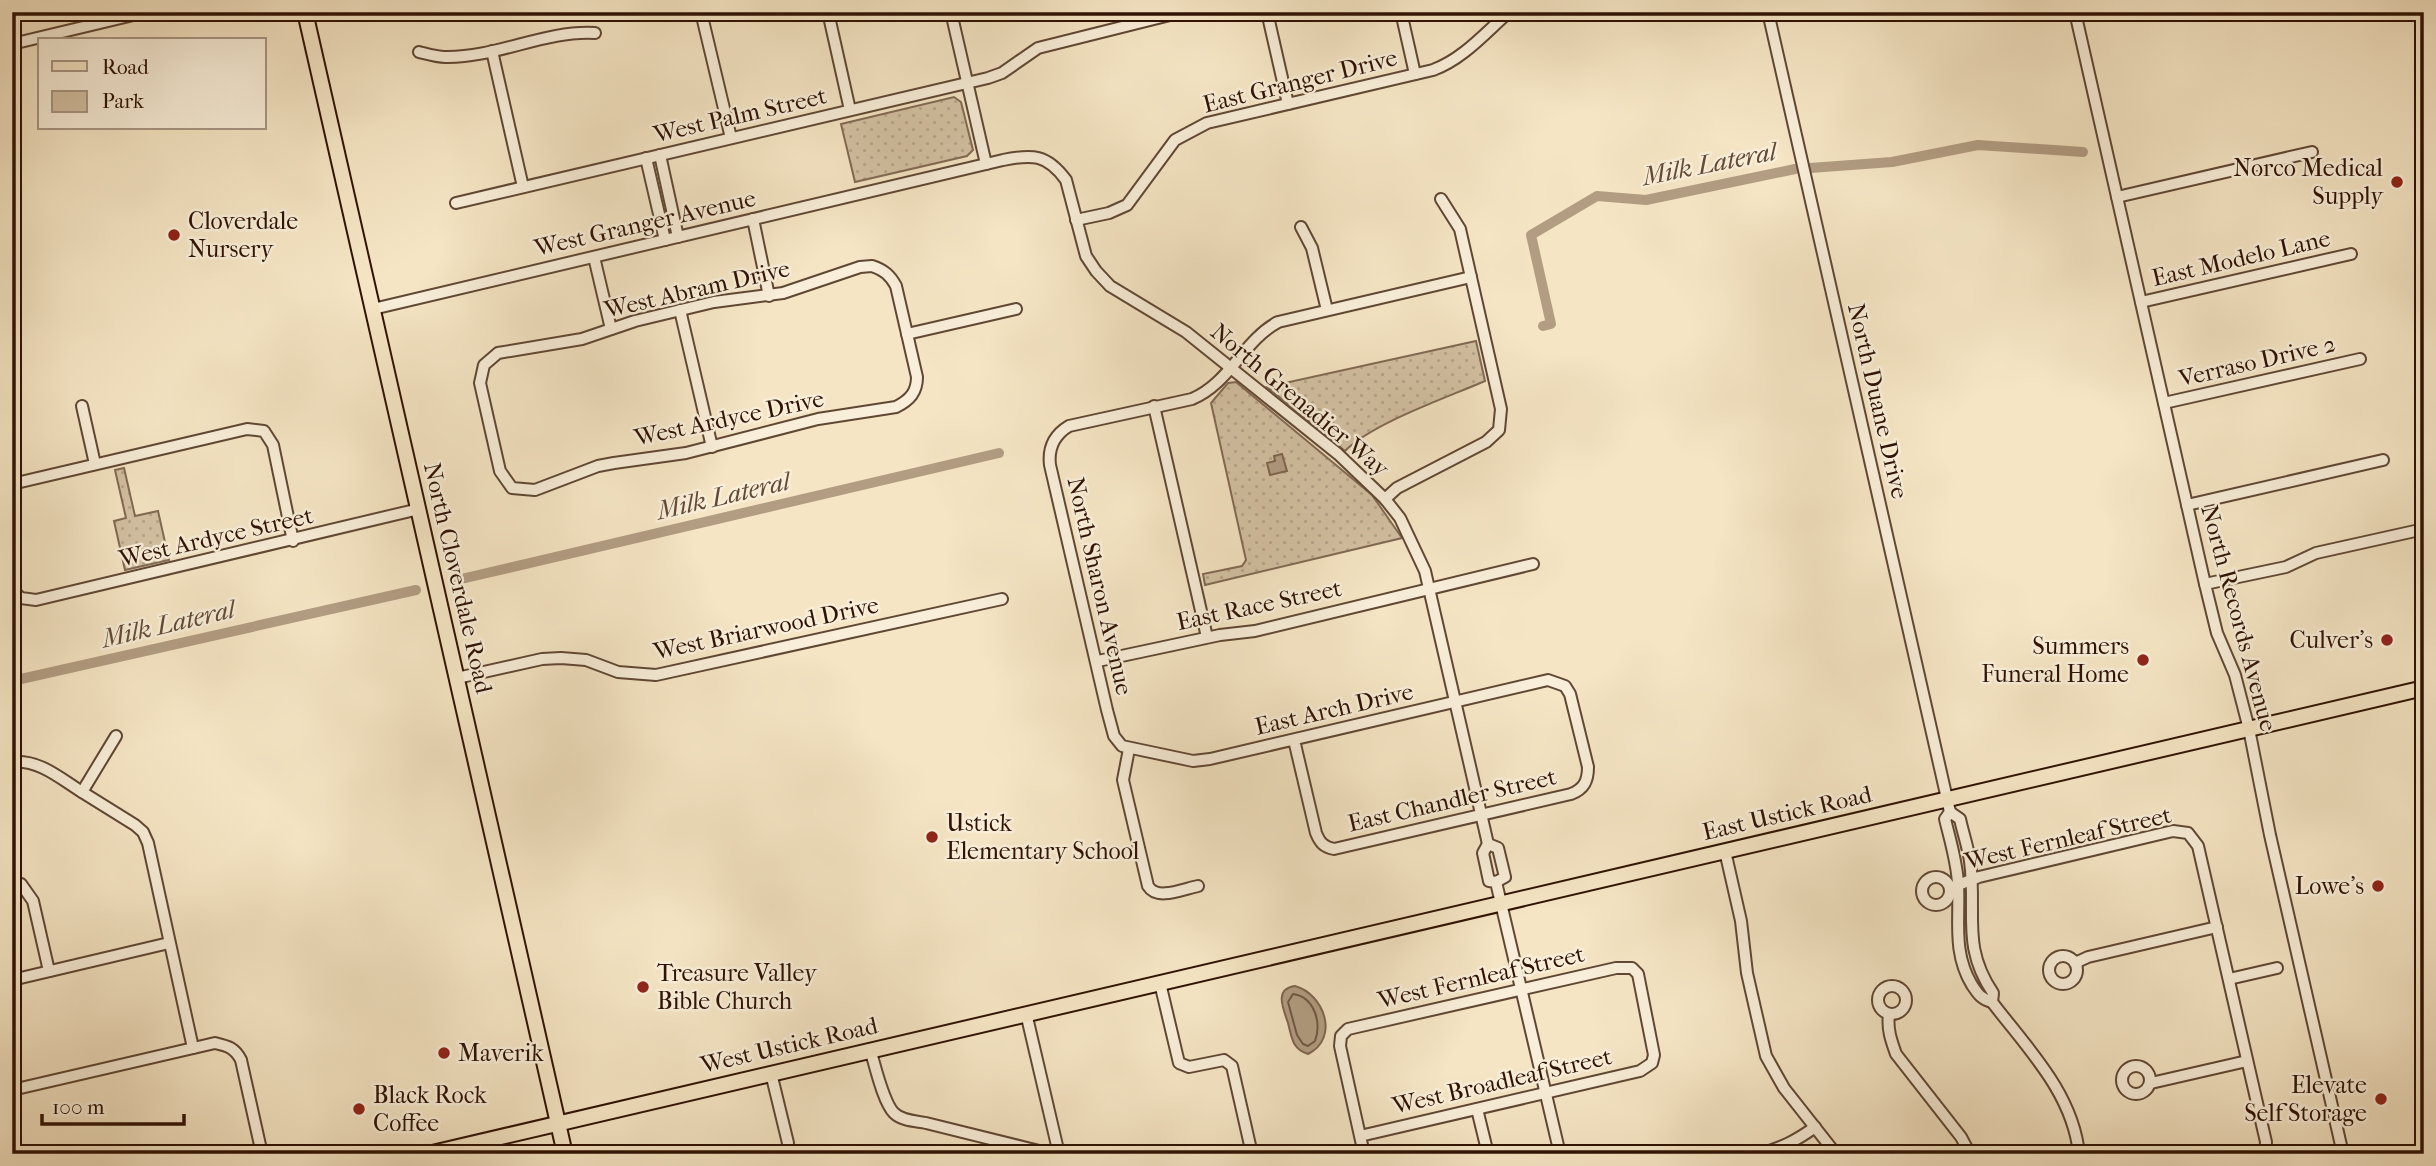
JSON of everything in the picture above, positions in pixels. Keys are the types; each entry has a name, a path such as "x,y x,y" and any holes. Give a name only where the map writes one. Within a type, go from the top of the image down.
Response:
{"main road":[{"name":"North Cloverdale Road","path":"305,12 565,1154"},
{"name":"East Ustick Road","path":"1160,983 1725,850 1948,806 2249,729 2424,688"},
{"name":"West Ustick Road","path":"428,1154 1160,983"}],"street":[{"path":"12,44 146,12"},
{"path":"701,12 731,138"},
{"path":"828,12 850,110"},
{"path":"951,12 986,164"},
{"name":"West Palm Street","path":"456,203 967,83 1002,73 1038,48 1182,12"},
{"path":"1267,12 1288,104"},
{"path":"1401,12 1415,74"},
{"name":"East Granger Drive","path":"1076,220 1109,213 1127,205 1175,140 1190,130 1207,123 1447,65 1509,12"},
{"name":"North Duane Drive","path":"1768,12 1948,806"},
{"name":"North Records Avenue","path":"2075,12 2205,584 2217,633 2235,675 2249,729 2270,835 2343,1154"},
{"path":"419,52 444,57 492,51 568,32 595,33"},
{"path":"492,51 523,187"},
{"path":"2117,197 2312,152"},
{"path":"660,155 678,237"},
{"name":"West Granger Avenue","path":"373,309 1022,156 1045,160"},
{"path":"646,158 665,240"},
{"name":"North Grenadier Way","path":"1045,160 1059,170 1066,180 1086,256 1103,279 1186,332 1338,454 1385,499 1400,518 1417,551 1429,588 1488,844 1498,849 1505,877 1496,882 1560,1154"},
{"path":"1385,499 1397,488 1486,442 1499,430 1501,409 1460,229 1441,199"},
{"path":"753,219 769,296"},
{"path":"1301,227 1312,248 1327,310"},
{"name":"East Modelo Lane","path":"2141,302 2351,254"},
{"path":"594,257 611,329"},
{"name":"West Abram Drive","path":"512,488 500,471 480,383 484,365 498,353 582,339 714,302 769,296 860,267 872,266 891,276 896,286 907,334"},
{"path":"1207,637 1154,406 1199,396 1216,385 1262,330 1278,322 1471,277"},
{"path":"907,334 1016,309"},
{"path":"680,310 712,447"},
{"name":"West Ardyce Drive","path":"512,488 535,490 598,466 673,455 803,422 896,407 913,395 917,386 907,334"},
{"name":"Verraso Drive 2","path":"2164,403 2360,359"},
{"path":"82,406 95,464"},
{"name":"North Sharon Avenue","path":"1117,742 1110,723 1049,455 1055,439 1069,426 1154,406"},
{"path":"12,484 247,429 264,431 273,445 293,541"},
{"path":"2187,505 2382,460"},
{"name":"West Ardyce Street","path":"17,594 36,600 419,509"},
{"path":"2205,584 2286,566 2316,553 2415,531"},
{"name":"East Race Street","path":"1098,661 1207,637 1255,631 1533,564"},
{"name":"West Briarwood Drive","path":"457,678 542,659 561,658 586,660 618,672 656,675 1002,599"},
{"name":"East Arch Drive","path":"1117,742 1129,749 1193,761 1210,759 1548,680 1560,683 1568,689 1574,704 1588,767 1585,785"},
{"path":"82,792 116,736"},
{"name":"East Chandler Street","path":"1294,740 1315,833 1319,842 1326,847 1345,848 1482,816 1571,794 1585,785"},
{"path":"1129,749 1123,780 1151,891 1157,894 1198,886"},
{"path":"12,762 28,761 39,765 143,832 148,843 193,1048"},
{"path":"1948,806 1960,819 1970,863 1972,941 1980,972 1993,993 1992,1002"},
{"path":"1948,806 1945,819 1962,963 1977,994 1983,1000 1992,1002 2057,1088 2071,1117 2079,1154"},
{"name":"West Fernleaf Street","path":"1954,886 2173,831 2188,833 2198,846 2217,927"},
{"path":"1725,850 1741,921 1747,973 1766,1056 1777,1078 1836,1154"},
{"path":"21,884 33,901 49,971"},
{"path":"2075,963 2088,957 2217,927 2266,1142 2265,1154"},
{"path":"12,980 169,943"},
{"name":"West Fernleaf Street","path":"1360,1136 1339,1046 1341,1036 1348,1029 1616,968 1633,968 1640,981 1654,1055 1652,1063"},
{"path":"2229,979 2277,968"},
{"path":"1160,983 1179,1063 1189,1067 1224,1059 1232,1066 1252,1154"},
{"path":"1026,1013 1059,1154"},
{"path":"1889,1014 1889,1031 1896,1054 1961,1137 1970,1154"},
{"path":"12,1090 215,1043 226,1045 236,1051 241,1060 262,1154"},
{"path":"870,1049 887,1104 895,1115 906,1120 1051,1154"},
{"path":"2151,1083 2247,1061"},
{"name":"West Broadleaf Street","path":"1360,1136 1640,1071 1652,1063"},
{"path":"771,1073 788,1143 786,1154"},
{"path":"1478,1109 1488,1154"},
{"path":"1759,1154 1781,1149 1815,1127"},
{"path":"1360,1136 1364,1154"}],"green space":[{"path":"954,97 961,102 973,150 967,156 855,182 841,124"},
{"path":"1476,341 1485,381 1391,421 1345,451 1267,387"},
{"path":"1236,382 1372,495 1402,538 1205,585 1203,574 1242,566 1246,560 1211,403 1228,383"},
{"path":"124,468 135,516 158,511 169,560 125,570 114,521 126,518 115,470"}],"water":[{"path":"1282,454 1287,471 1270,475 1267,463 1275,461 1274,456"},
{"path":"1295,986 1314,998 1324,1017 1324,1038 1318,1047 1308,1054 1294,1042 1282,1001 1284,991"}],"waterway":[{"name":"Milk Lateral","path":"1810,168 1892,162 1978,145 2083,152"},
{"name":"Milk Lateral","path":"1543,326 1551,324 1531,235 1597,196 1646,200 1795,169"},
{"name":"Milk Lateral","path":"457,580 999,453"},
{"name":"Milk Lateral","path":"12,681 416,590"}],"place":[{"name":"Norco Medical Supply","path":"2397,182"},
{"name":"Cloverdale Nursery","path":"174,235"},
{"name":"Culver's","path":"2387,640"},
{"name":"Summers Funeral Home","path":"2143,660"},
{"name":"Ustick Elementary School","path":"932,837"},
{"name":"Lowe's","path":"2378,886"},
{"name":"Treasure Valley Bible Church","path":"643,987"},
{"name":"Maverik","path":"444,1053"},
{"name":"Elevate Self Storage","path":"2381,1099"},
{"name":"Black Rock Coffee","path":"359,1109"}]}
